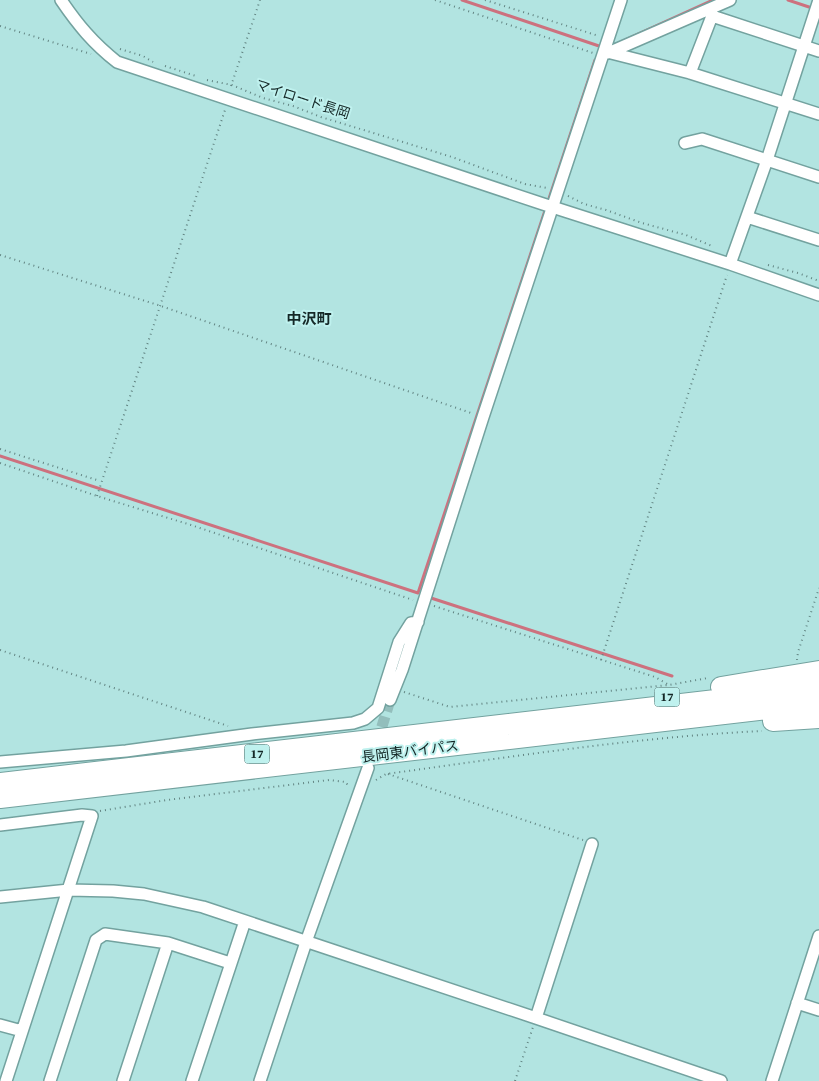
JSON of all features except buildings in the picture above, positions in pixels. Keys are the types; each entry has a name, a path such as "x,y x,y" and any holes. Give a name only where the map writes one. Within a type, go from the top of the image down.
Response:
{"highway":[{"name":"17","path":"514,723 819,671"},
{"name":"長岡東バイパス","path":"0,784 819,688"},
{"name":"長岡東バイパス","path":"0,798 819,703"},
{"name":"17","path":"315,762 514,747 701,726 819,718"}],"street":[{"path":"61,0 79,26 117,62 819,295"},
{"path":"390,700 418,622 548,206 605,54 608,39 622,0"},
{"path":"605,54 710,12 730,0"},
{"path":"730,264 748,217 819,0"},
{"path":"710,12 819,52"},
{"path":"690,73 710,12"},
{"path":"605,54 690,73 819,114"},
{"path":"684,142 702,139 819,177"},
{"path":"748,217 819,240"},
{"path":"0,762 126,751 353,723 365,719 378,708 399,642 410,623 418,622"},
{"path":"260,1081 306,942 368,768"},
{"path":"0,825 82,815 92,816 6,1081"},
{"path":"536,1018 592,844"},
{"path":"0,897 69,890 113,891 144,894 203,908 720,1081"},
{"path":"192,1081 245,921"},
{"path":"50,1081 96,940 105,934 168,943 230,963"},
{"path":"772,1081 819,936"},
{"path":"123,1081 168,943"},
{"path":"797,1003 819,1010"},
{"path":"0,1025 22,1031"}],"path":[{"path":"97,495 161,306 260,0"},
{"path":"435,0 605,54"},
{"path":"485,0 608,39"},
{"path":"0,26 117,62"},
{"path":"114,46 143,56 157,64 197,76"},
{"name":"マイロード長岡","path":"205,79 232,85 263,98 293,106 321,117 452,157 525,184 547,188"},
{"path":"566,196 584,204 642,223 686,235 717,248"},
{"path":"0,255 161,306 475,415"},
{"path":"762,263 819,281"},
{"path":"601,660 730,264"},
{"path":"0,449 101,482"},
{"path":"0,463 601,660 655,678 669,685"},
{"path":"797,664 798,652 819,588"},
{"path":"0,650 252,734"},
{"path":"402,688 405,693 450,707 669,685 708,678"},
{"path":"373,783 378,777 386,774 629,742 761,731"},
{"path":"386,774 592,844"},
{"path":"92,816 101,810 167,800 330,780 346,782 351,794"},
{"path":"516,1081 536,1018"}],"waterway":[{"path":"462,0 599,46"},
{"path":"616,44 713,0"},
{"path":"788,0 812,8"},
{"path":"0,456 418,593 595,60"},
{"path":"431,598 672,676"}],"tunnel":[{"path":"377,743 390,700"}],"district":[{"name":"中沢町","path":"309,318"}]}
